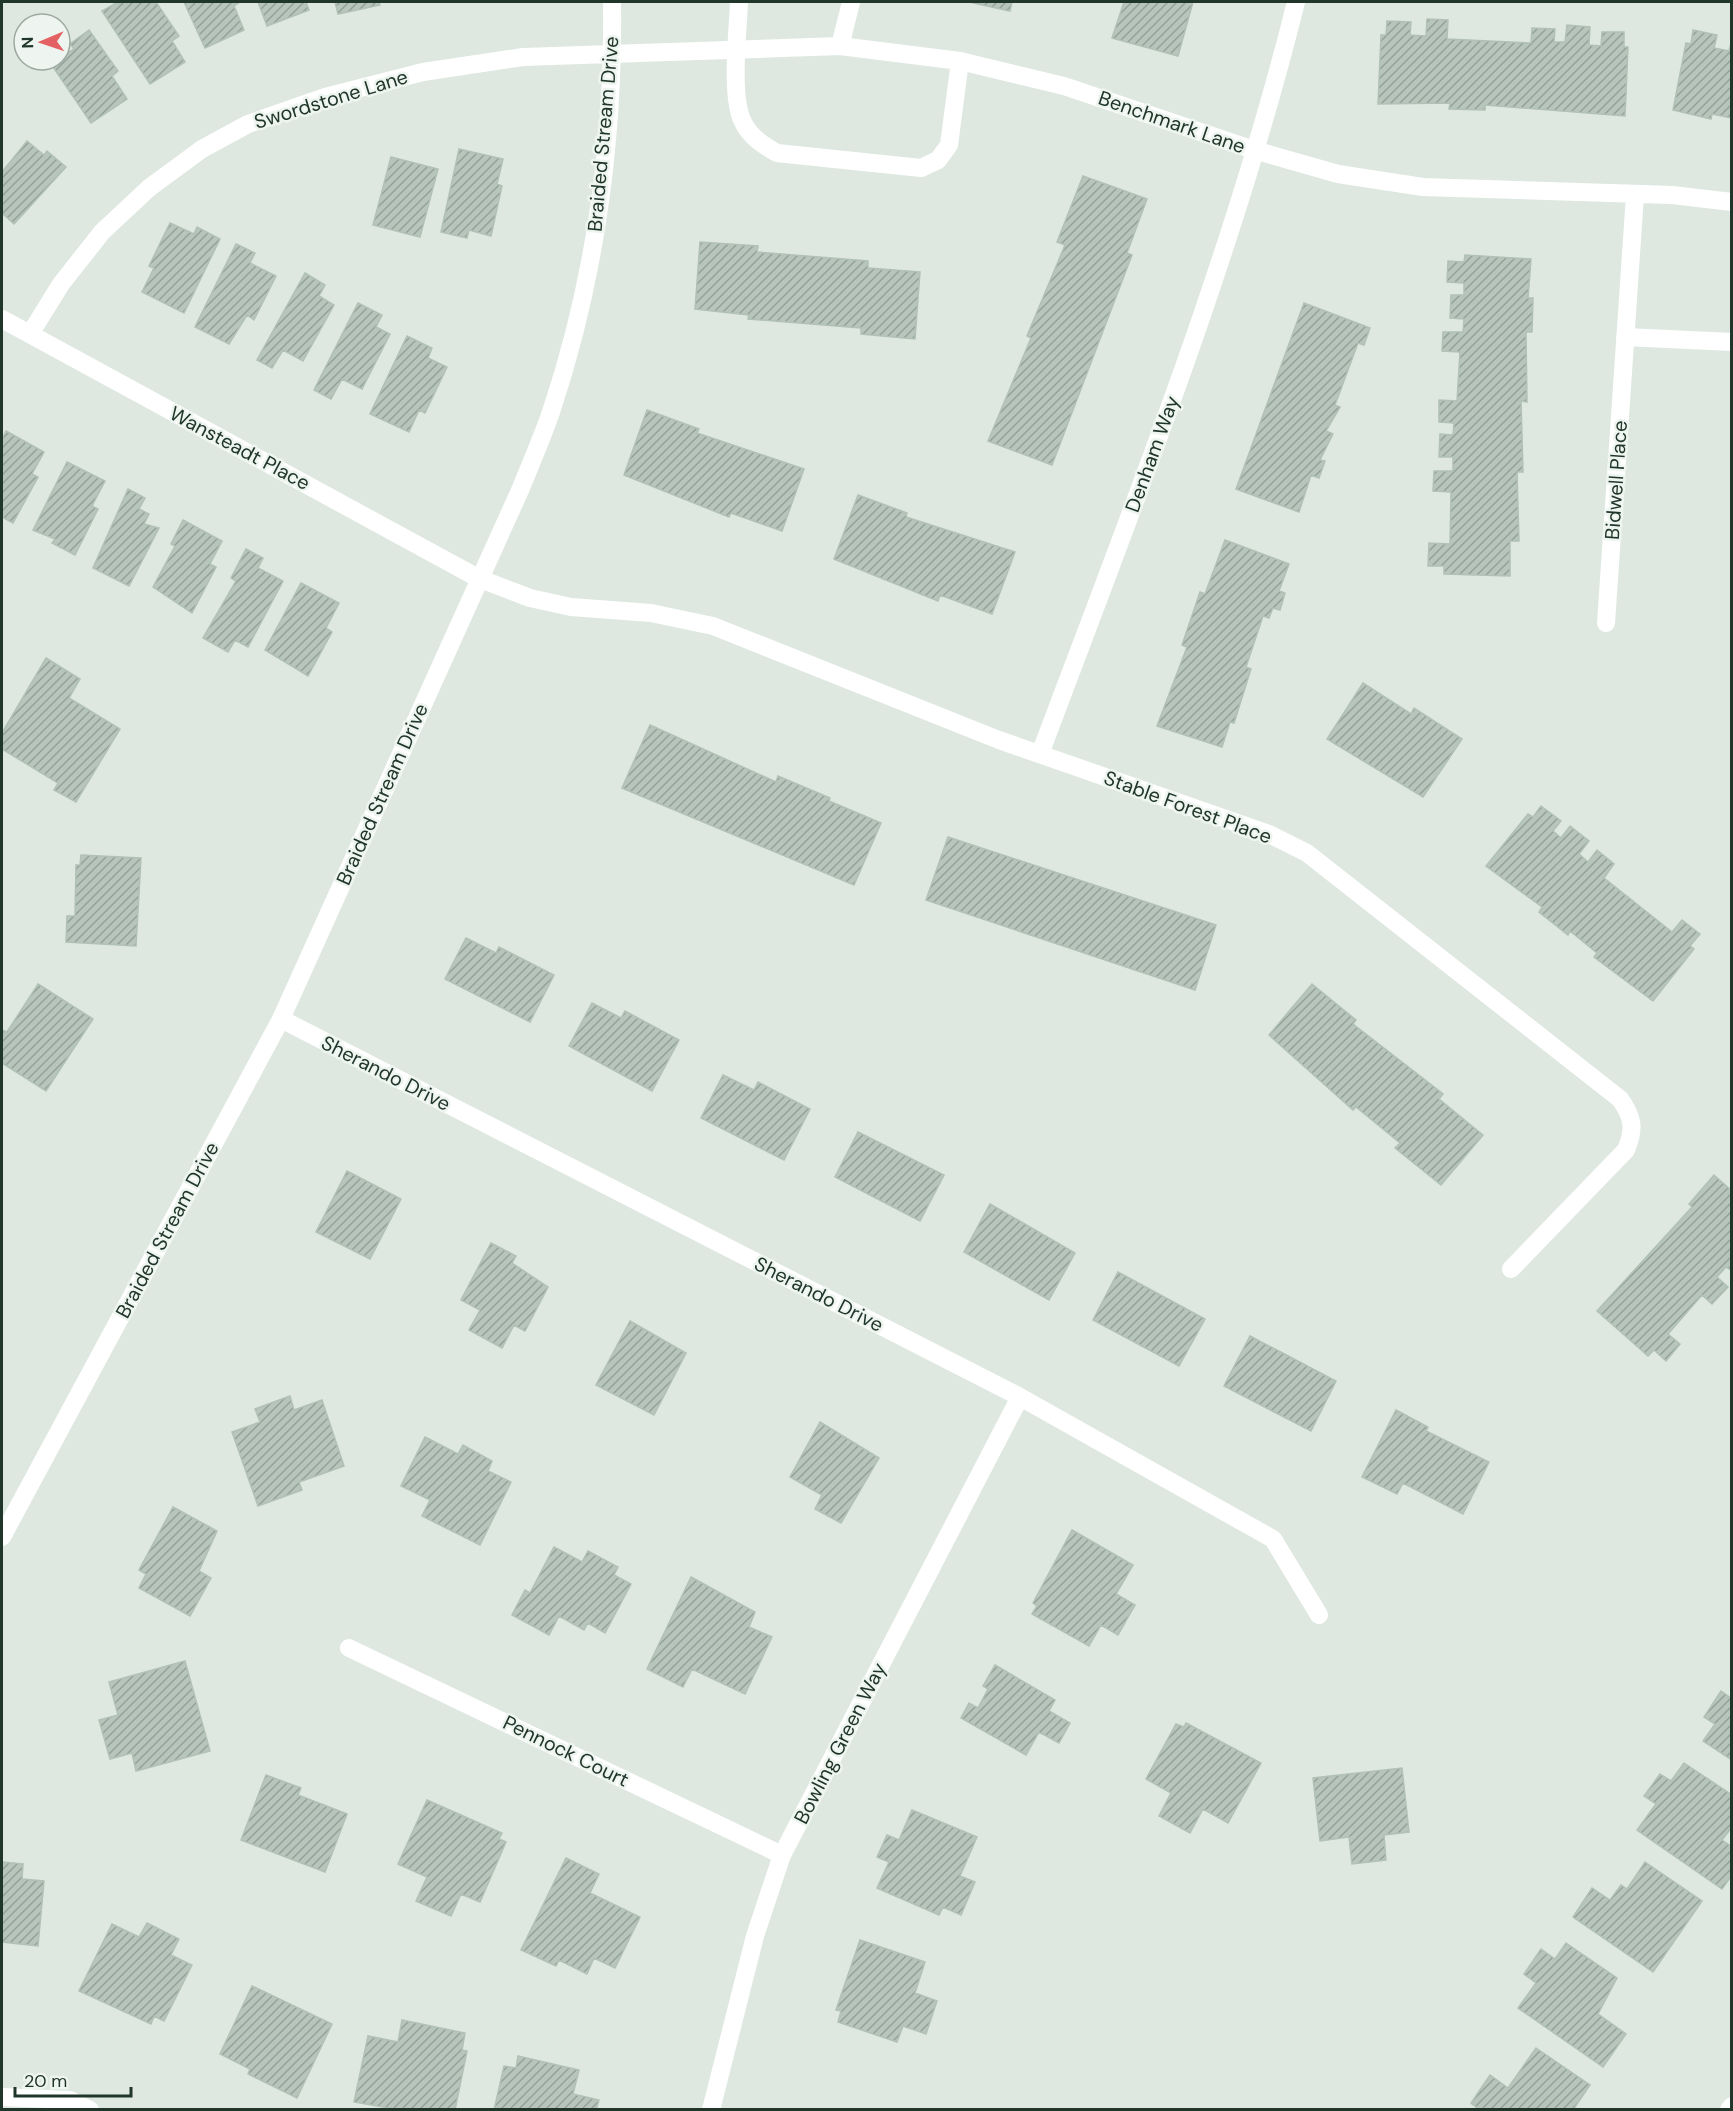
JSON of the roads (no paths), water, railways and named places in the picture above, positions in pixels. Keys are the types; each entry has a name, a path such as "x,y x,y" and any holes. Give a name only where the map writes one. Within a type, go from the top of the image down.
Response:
{"street":[{"name":"Braided Stream Drive","path":"2,1537 281,1019 478,578 521,488 551,412 580,313 600,212 613,52 612,2"},
{"path":"739,2 736,99 742,122 757,141 777,153 921,168 938,160 949,145 960,61"},
{"path":"840,46 851,2"},
{"name":"Denham Way","path":"1040,754 1204,312 1254,150 1296,2"},
{"name":"Benchmark Lane","path":"613,52 840,46 960,61 1064,86 1254,150 1338,174 1423,187 1672,195 1731,202"},
{"name":"Swordstone Lane","path":"30,334 61,284 102,232 149,188 202,149 248,124 325,97 423,72 523,57 613,52"},
{"name":"Bidwell Place","path":"1606,623 1635,195"},
{"name":"Wansteadt Place","path":"2,319 478,578"},
{"path":"1626,337 1731,342"},
{"name":"Stable Forest Place","path":"478,578 530,598 571,607 651,613 713,626 1040,754 1269,834 1307,853 1620,1098 1631,1114 1634,1133 1626,1150 1511,1269"},
{"name":"Sherando Drive","path":"281,1019 1020,1397 1273,1539 1319,1615"},
{"name":"Bowling Green Way","path":"711,2109 755,1936 782,1855 1020,1397"},
{"name":"Pennock Court","path":"349,1648 782,1855"},
{"path":"2,2097 70,2100 90,2109"}]}
